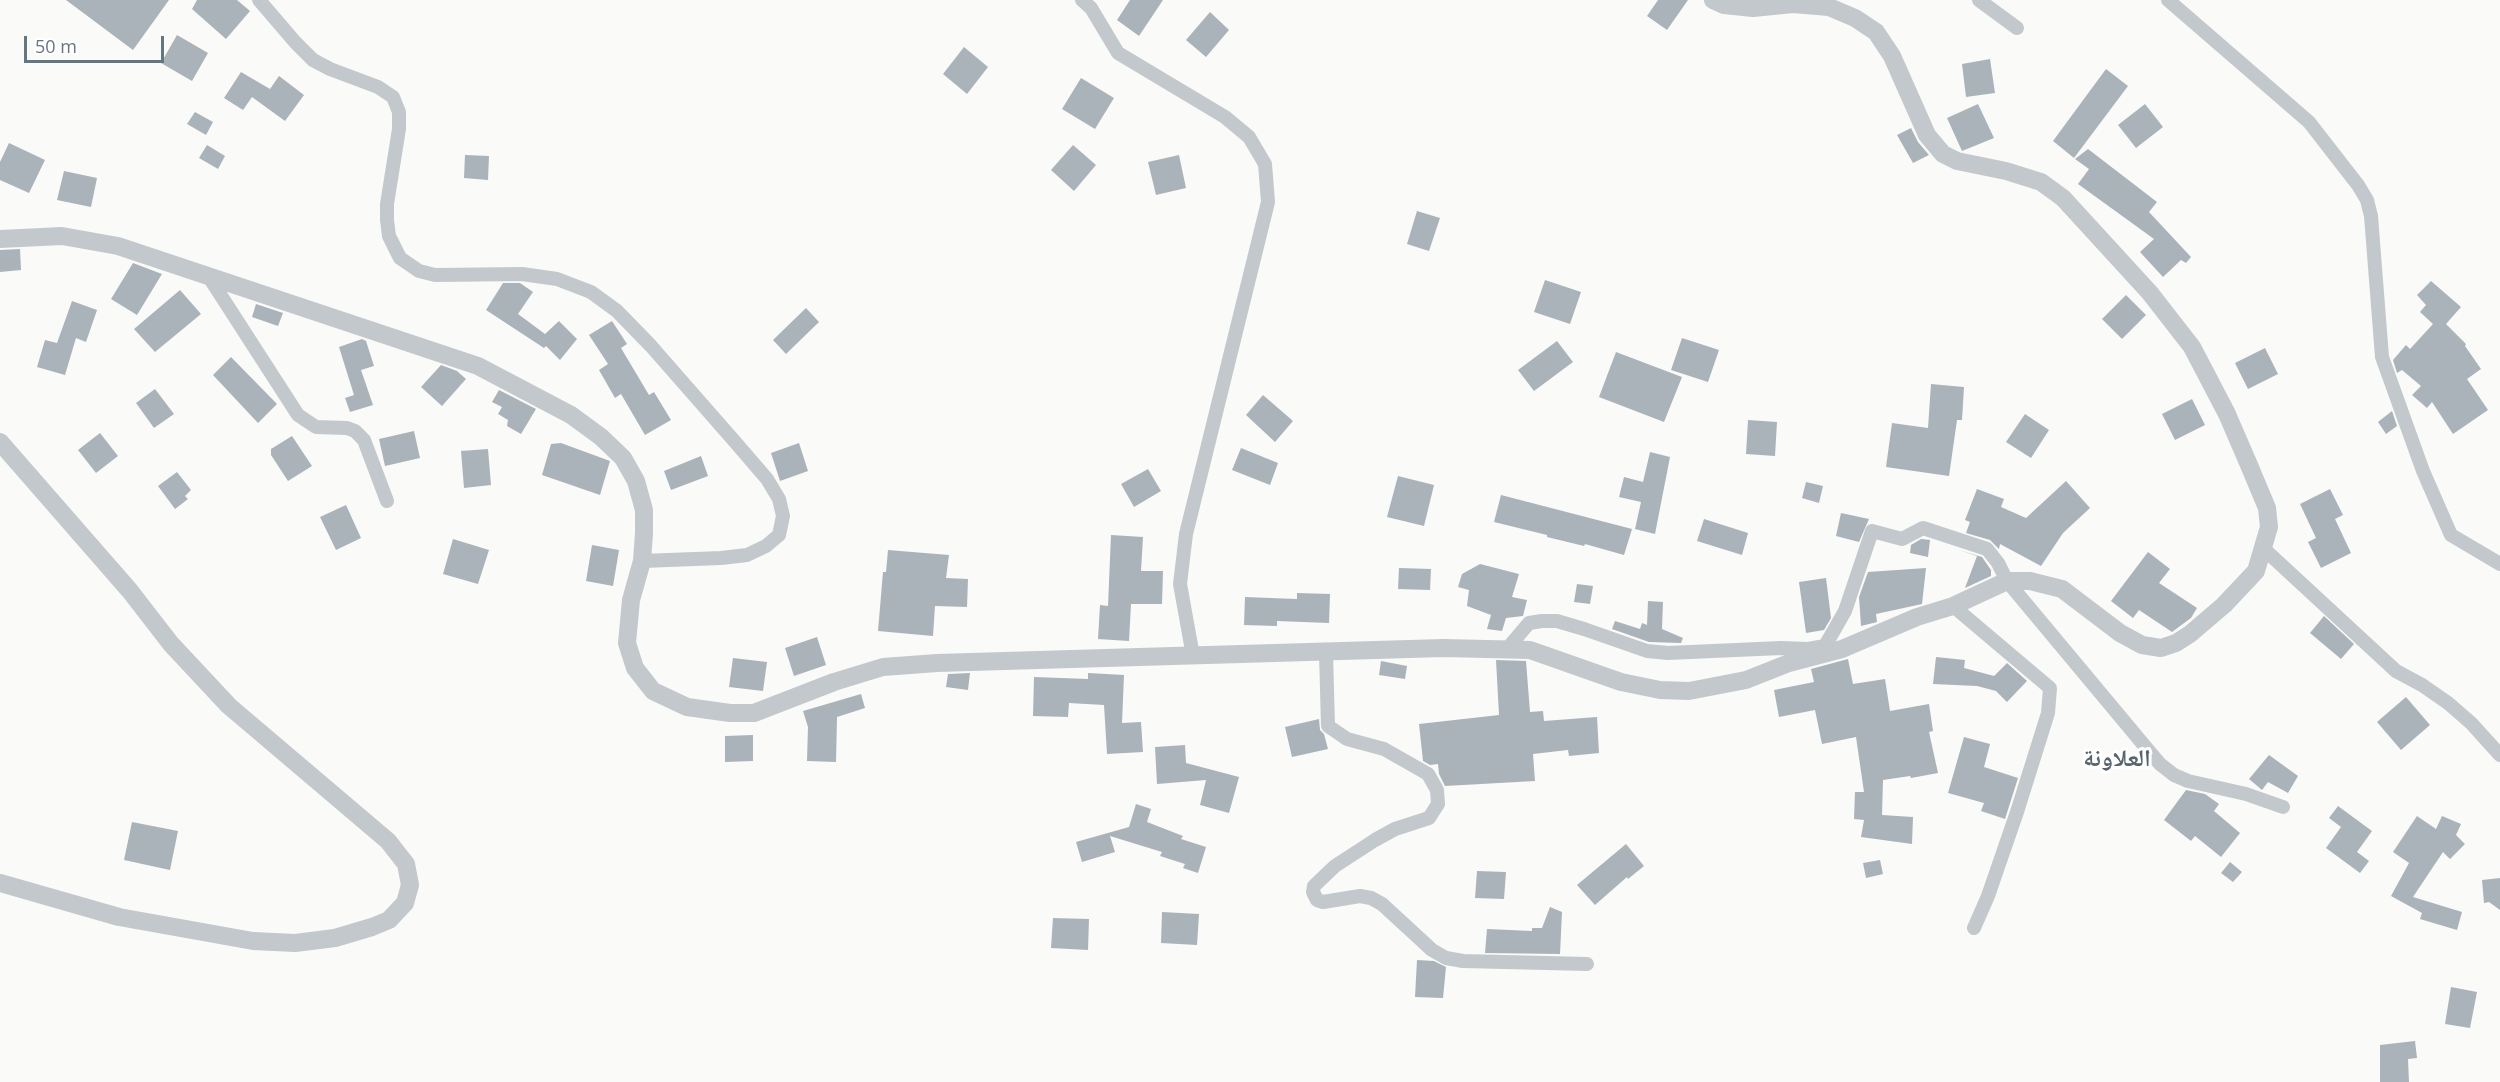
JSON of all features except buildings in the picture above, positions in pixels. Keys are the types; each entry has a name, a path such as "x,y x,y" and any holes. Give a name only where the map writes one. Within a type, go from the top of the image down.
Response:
{"street":[{"path":"259,0 313,60 378,87 393,97 399,112 399,129 387,204 387,220 393,247 400,258 419,271 435,275 522,274 557,279 591,292 617,311 651,346 767,479 779,499 783,516 779,535 766,546 747,555 642,561"},
{"path":"1082,0 1091,8 1118,53 1226,117 1249,137 1265,164 1268,202 1186,534 1180,584 1193,656"},
{"path":"0,239 62,236 85,238 207,273 478,366 571,415 623,458 636,481 645,510 642,561 631,600 627,643 635,668 653,691 687,707 730,713 754,713 834,682 884,667 937,663 1443,648 1530,650 1550,655 1590,672 1622,682 1660,690 1689,691 1746,680 1789,663 1842,648 1917,617 1953,606 2007,581 2030,581 2062,589 2120,633 2142,645 2161,648 2176,643 2190,634 2224,605 2256,571 2269,527 2267,508 2227,414 2192,347 2150,293 2063,198 2041,182 2006,171 1958,161 1942,154 1927,135 1892,56 1876,32 1855,18 1829,8 1793,4 1753,8 1724,5 1713,0"},
{"path":"1978,0 2017,28"},
{"path":"2168,0 2309,122 2367,200 2371,216 2382,357 2423,471 2451,535 2500,564"},
{"path":"207,273 298,415 316,427 347,428 355,431 364,440 387,501"},
{"path":"0,442 130,591 171,644 229,706 388,841 406,864 410,885 405,903 389,920 334,938 295,943 253,941 119,917 0,883"},
{"path":"1507,649 1529,623 1542,621 1557,621 1647,651 1668,653 1808,649 1825,646 1845,610 1872,531 1902,539 1923,528 1972,542 1987,549 1998,563 2007,581 2160,764 2174,775 2188,781 2246,794 2283,807"},
{"path":"2264,549 2396,671 2448,702 2500,754"},
{"path":"1953,606 2050,688 2048,713 2024,790 1988,896 1974,928"},
{"path":"1326,653 1328,726 1347,740 1384,749 1428,774 1437,790 1438,804 1429,818 1395,829 1335,866 1314,886 1313,892 1317,900 1323,902 1360,896 1371,898 1382,904 1431,950 1446,958 1463,961 1587,964"}],"district":[{"name":"العلاونة","path":"2117,759"}]}
